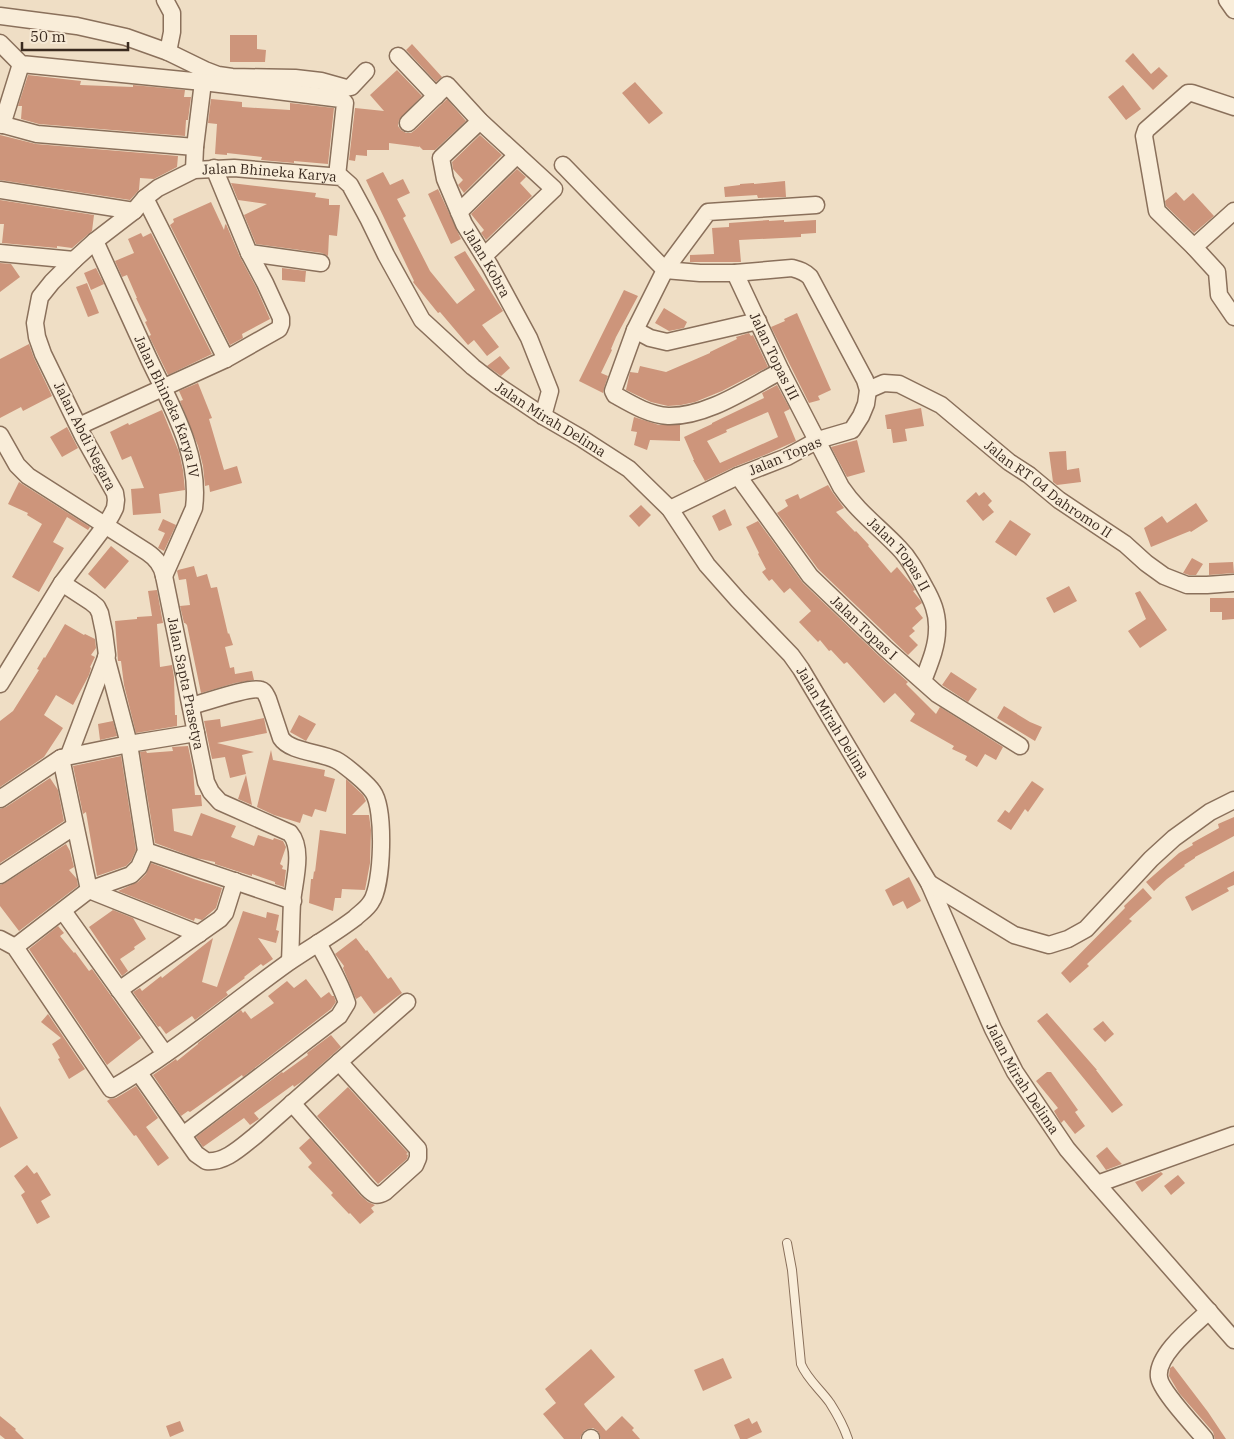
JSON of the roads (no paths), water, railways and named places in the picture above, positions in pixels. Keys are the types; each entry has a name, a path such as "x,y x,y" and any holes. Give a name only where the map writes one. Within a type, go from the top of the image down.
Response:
{"street":[{"path":"165,0 172,13 172,32 168,52"},
{"path":"1227,0 1234,10"},
{"path":"0,16 77,26 126,37 168,52 205,70 232,77 295,78 321,81 346,88 351,86 366,71"},
{"path":"0,43 21,64 203,82 341,99 345,103 341,178"},
{"path":"398,56 436,96"},
{"path":"21,64 1,125 37,134 195,147"},
{"path":"194,170 203,82"},
{"path":"408,123 447,85 480,120 554,189 484,256"},
{"path":"1234,107 1188,93 1146,130 1144,136 1157,211 1217,272 1219,295 1234,317"},
{"name":"Jalan Kobra","path":"480,120 441,158 445,179 464,224 530,338 550,390 543,416"},
{"path":"459,212 517,155"},
{"path":"563,165 665,270 700,273 792,268 806,273 810,277 866,385"},
{"path":"78,426 226,358 279,329 281,318 250,253 214,168"},
{"name":"Jalan Bhineka Karya","path":"95,242 134,211 145,198 158,188 194,170 234,168 341,178"},
{"name":"Jalan Mirah Delima","path":"341,178 350,185 422,320 473,367 495,384 629,469 670,508 707,564 738,600 791,655 929,883 993,1029 1015,1072 1067,1148 1096,1184 1234,1340"},
{"path":"0,190 134,211"},
{"path":"145,198 226,358"},
{"path":"781,371 730,398 706,409 688,414 667,416 643,410 614,395 613,391 635,330 665,270 708,212 816,206"},
{"path":"1194,247 1234,211"},
{"name":"Jalan Abdi Negara","path":"0,684 6,662 115,508 115,493 78,426 43,354 37,337 35,323 40,297 74,260 95,242"},
{"name":"Jalan Bhineka Karya IV","path":"95,242 186,440 190,454 195,497 194,508 164,576"},
{"path":"0,252 74,260"},
{"path":"250,253 321,263"},
{"name":"Jalan Topas III","path":"735,272 781,371 818,440"},
{"path":"635,330 650,338 667,342 758,321"},
{"name":"Jalan RT 04 Dahromo II","path":"866,385 899,384 941,405 1009,462 1059,500 1125,544 1164,576 1187,584 1234,583"},
{"name":"Jalan Topas","path":"670,508 738,476 786,457 818,440 852,430 866,404 866,385"},
{"name":"Jalan Sapta Prasetya","path":"0,435 18,465 28,476 152,556 161,566 206,782 220,802 290,833 294,838 297,862 292,901 290,962"},
{"name":"Jalan Topas II","path":"818,440 841,487 850,500 900,548 911,562 932,601 937,617 937,631 933,652 923,681"},
{"name":"Jalan Topas I","path":"738,476 810,576 885,648 937,694 1020,746"},
{"path":"15,948 89,890 132,874 139,867 146,851 129,744 106,657 100,612 91,602 62,583"},
{"path":"89,890 75,826 65,756 106,657"},
{"path":"0,939 15,948 111,1089 139,1073 290,962 365,910 374,899 378,885 382,837 378,803 372,791 337,760 291,746 283,741 268,699 261,690 246,690 191,706"},
{"path":"0,799 65,756 196,733"},
{"path":"929,883 1014,935 1049,945 1068,939 1086,929 1174,838 1210,812 1234,800"},
{"path":"0,875 75,826"},
{"path":"146,851 292,901"},
{"path":"119,990 220,919 225,912 235,881"},
{"path":"89,890 199,934"},
{"path":"62,911 165,1054"},
{"path":"183,1135 339,1016 344,1010 347,1004 343,989 318,943"},
{"path":"139,1073 196,1154 210,1161 220,1160 238,1150 407,1002"},
{"path":"292,1104 367,1188 377,1195 386,1192 415,1165 418,1158 418,1150 339,1062"},
{"path":"1096,1184 1234,1135"},
{"path":"1205,1439 1165,1390 1158,1378 1159,1367 1171,1348 1209,1311"}],"lane":[{"path":"787,1243 792,1270 801,1364 804,1371 830,1403 848,1439"}]}
